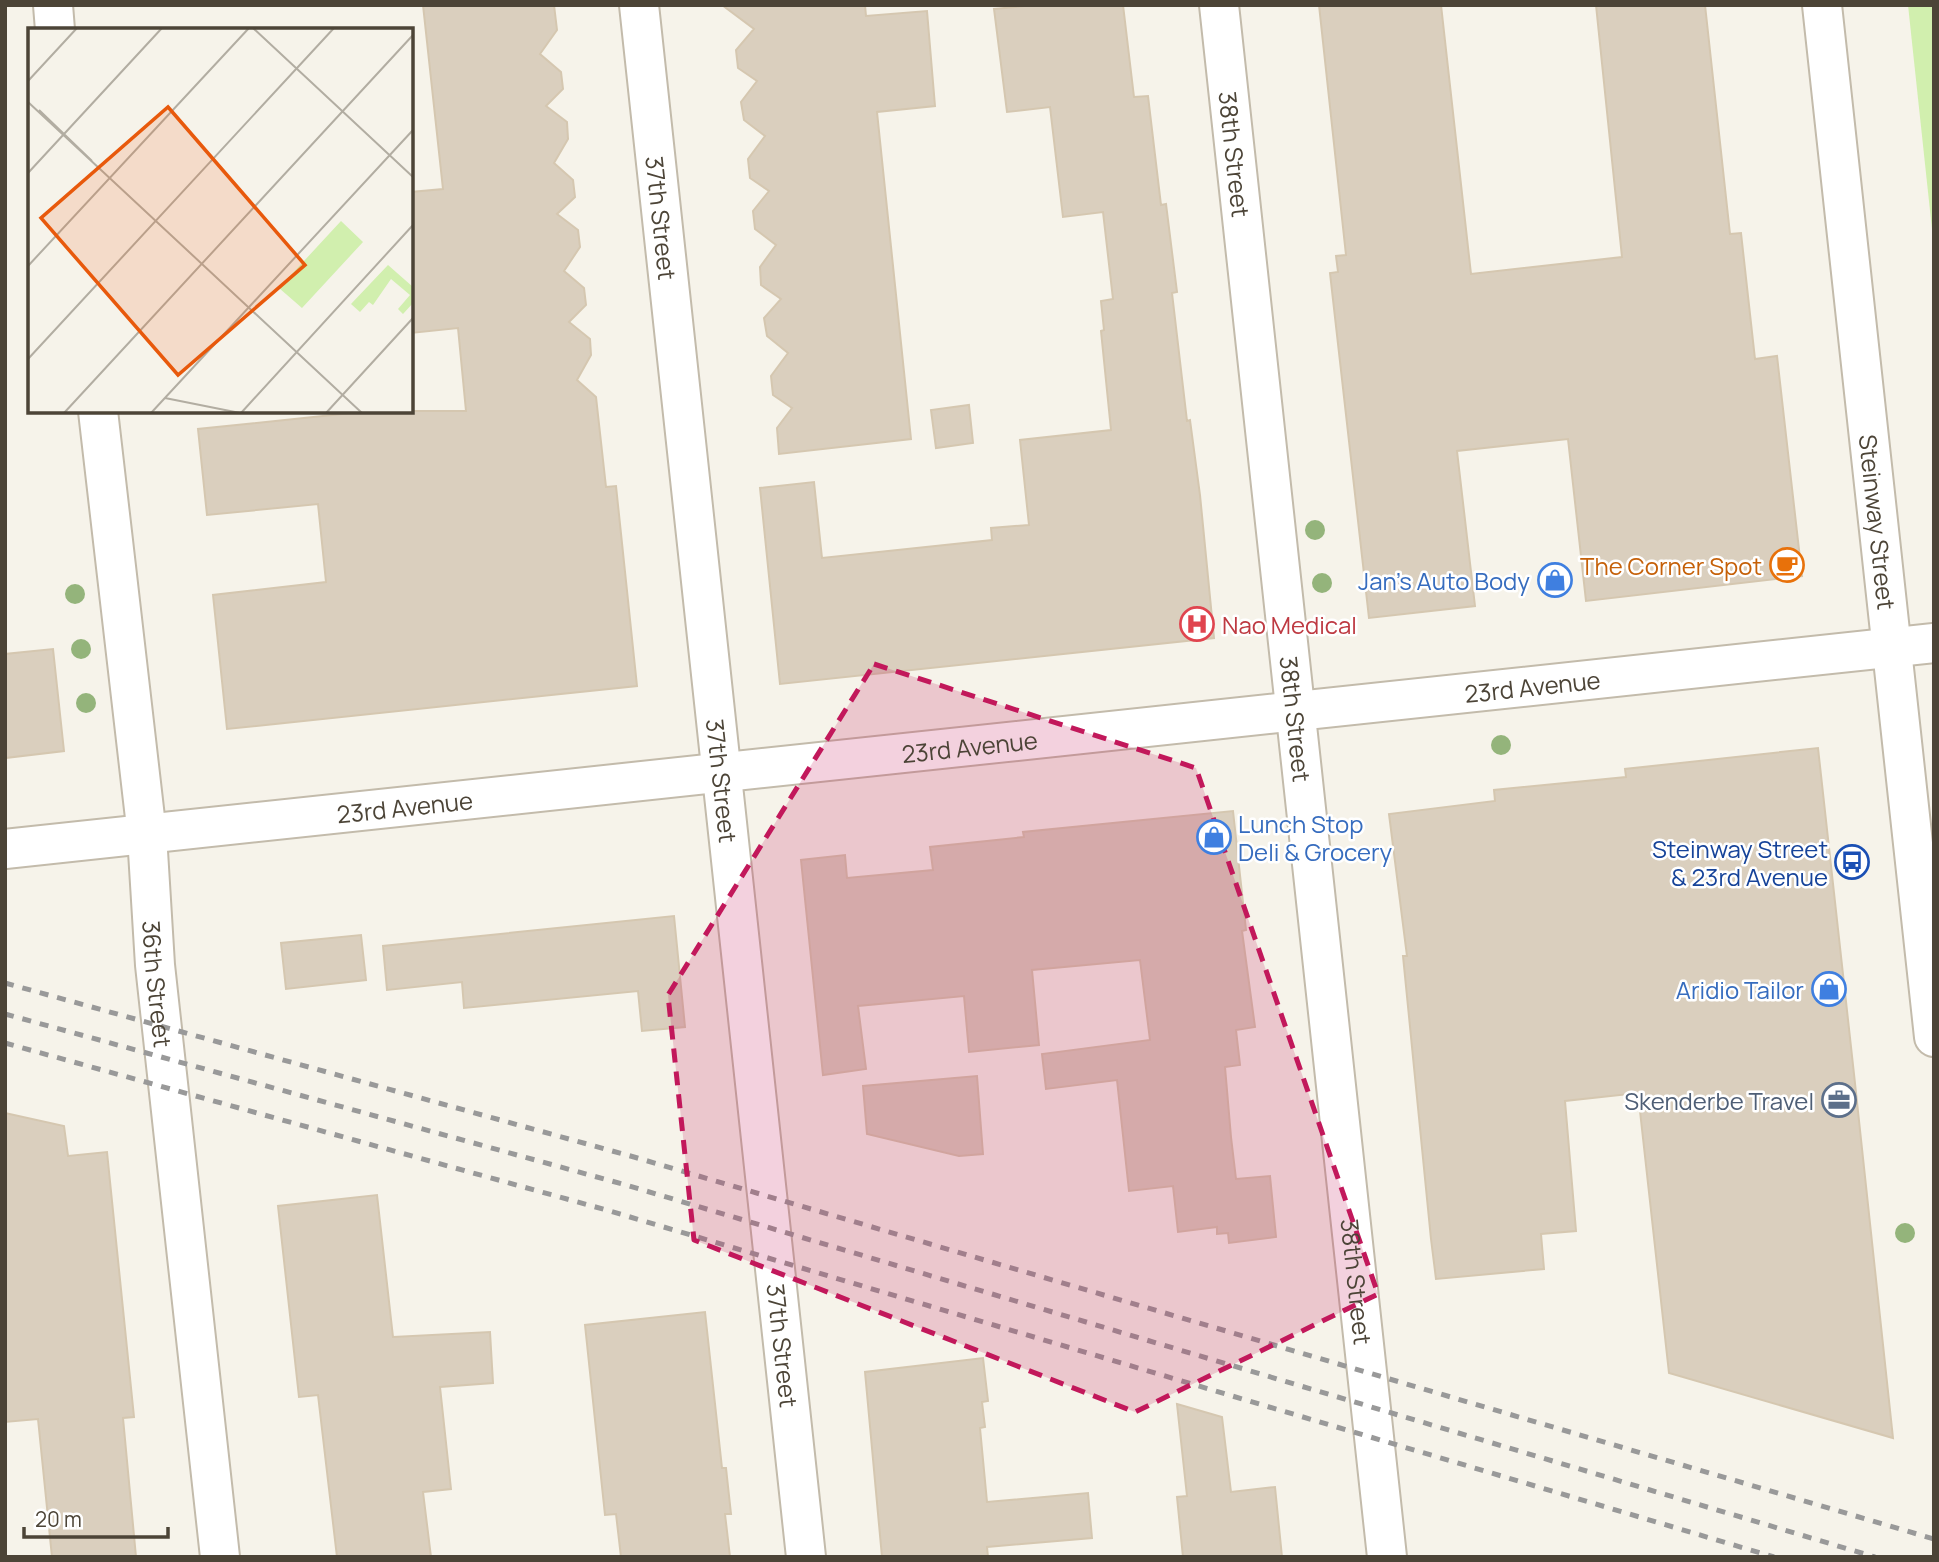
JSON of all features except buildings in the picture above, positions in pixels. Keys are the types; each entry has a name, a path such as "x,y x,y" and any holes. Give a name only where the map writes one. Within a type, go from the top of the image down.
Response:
{"street":[{"path":"53,5 55,28"},
{"name":"37th Street","path":"639,5 806,1557"},
{"name":"38th Street","path":"1219,5 1387,1557"},
{"name":"Steinway Street","path":"1822,5 1934,1037"},
{"name":"36th Street","path":"99,413 147,835 155,965 220,1557"},
{"name":"23rd Avenue","path":"5,849 723,775 1934,643"}],"highlighted area":[{"path":"874,664 1196,768 1378,1294 1135,1412 694,1240 668,995"}],"green space":[{"path":"1908,5 1934,5 1934,248"}],"railway":[{"path":"5,983 634,1157 1934,1539"},
{"path":"5,1014 626,1185 1875,1557"},
{"path":"5,1043 610,1211 1774,1557"}],"place":[{"name":"The Corner Spot","path":"1787,565"},
{"name":"Jan's Auto Body","path":"1555,580"},
{"name":"Nao Medical","path":"1197,624"},
{"name":"Lunch Stop Deli & Grocery","path":"1214,837"},
{"name":"Steinway Street & 23rd Avenue","path":"1852,862"},
{"name":"Aridio Tailor","path":"1829,989"},
{"name":"Skenderbe Travel","path":"1839,1100"}]}
